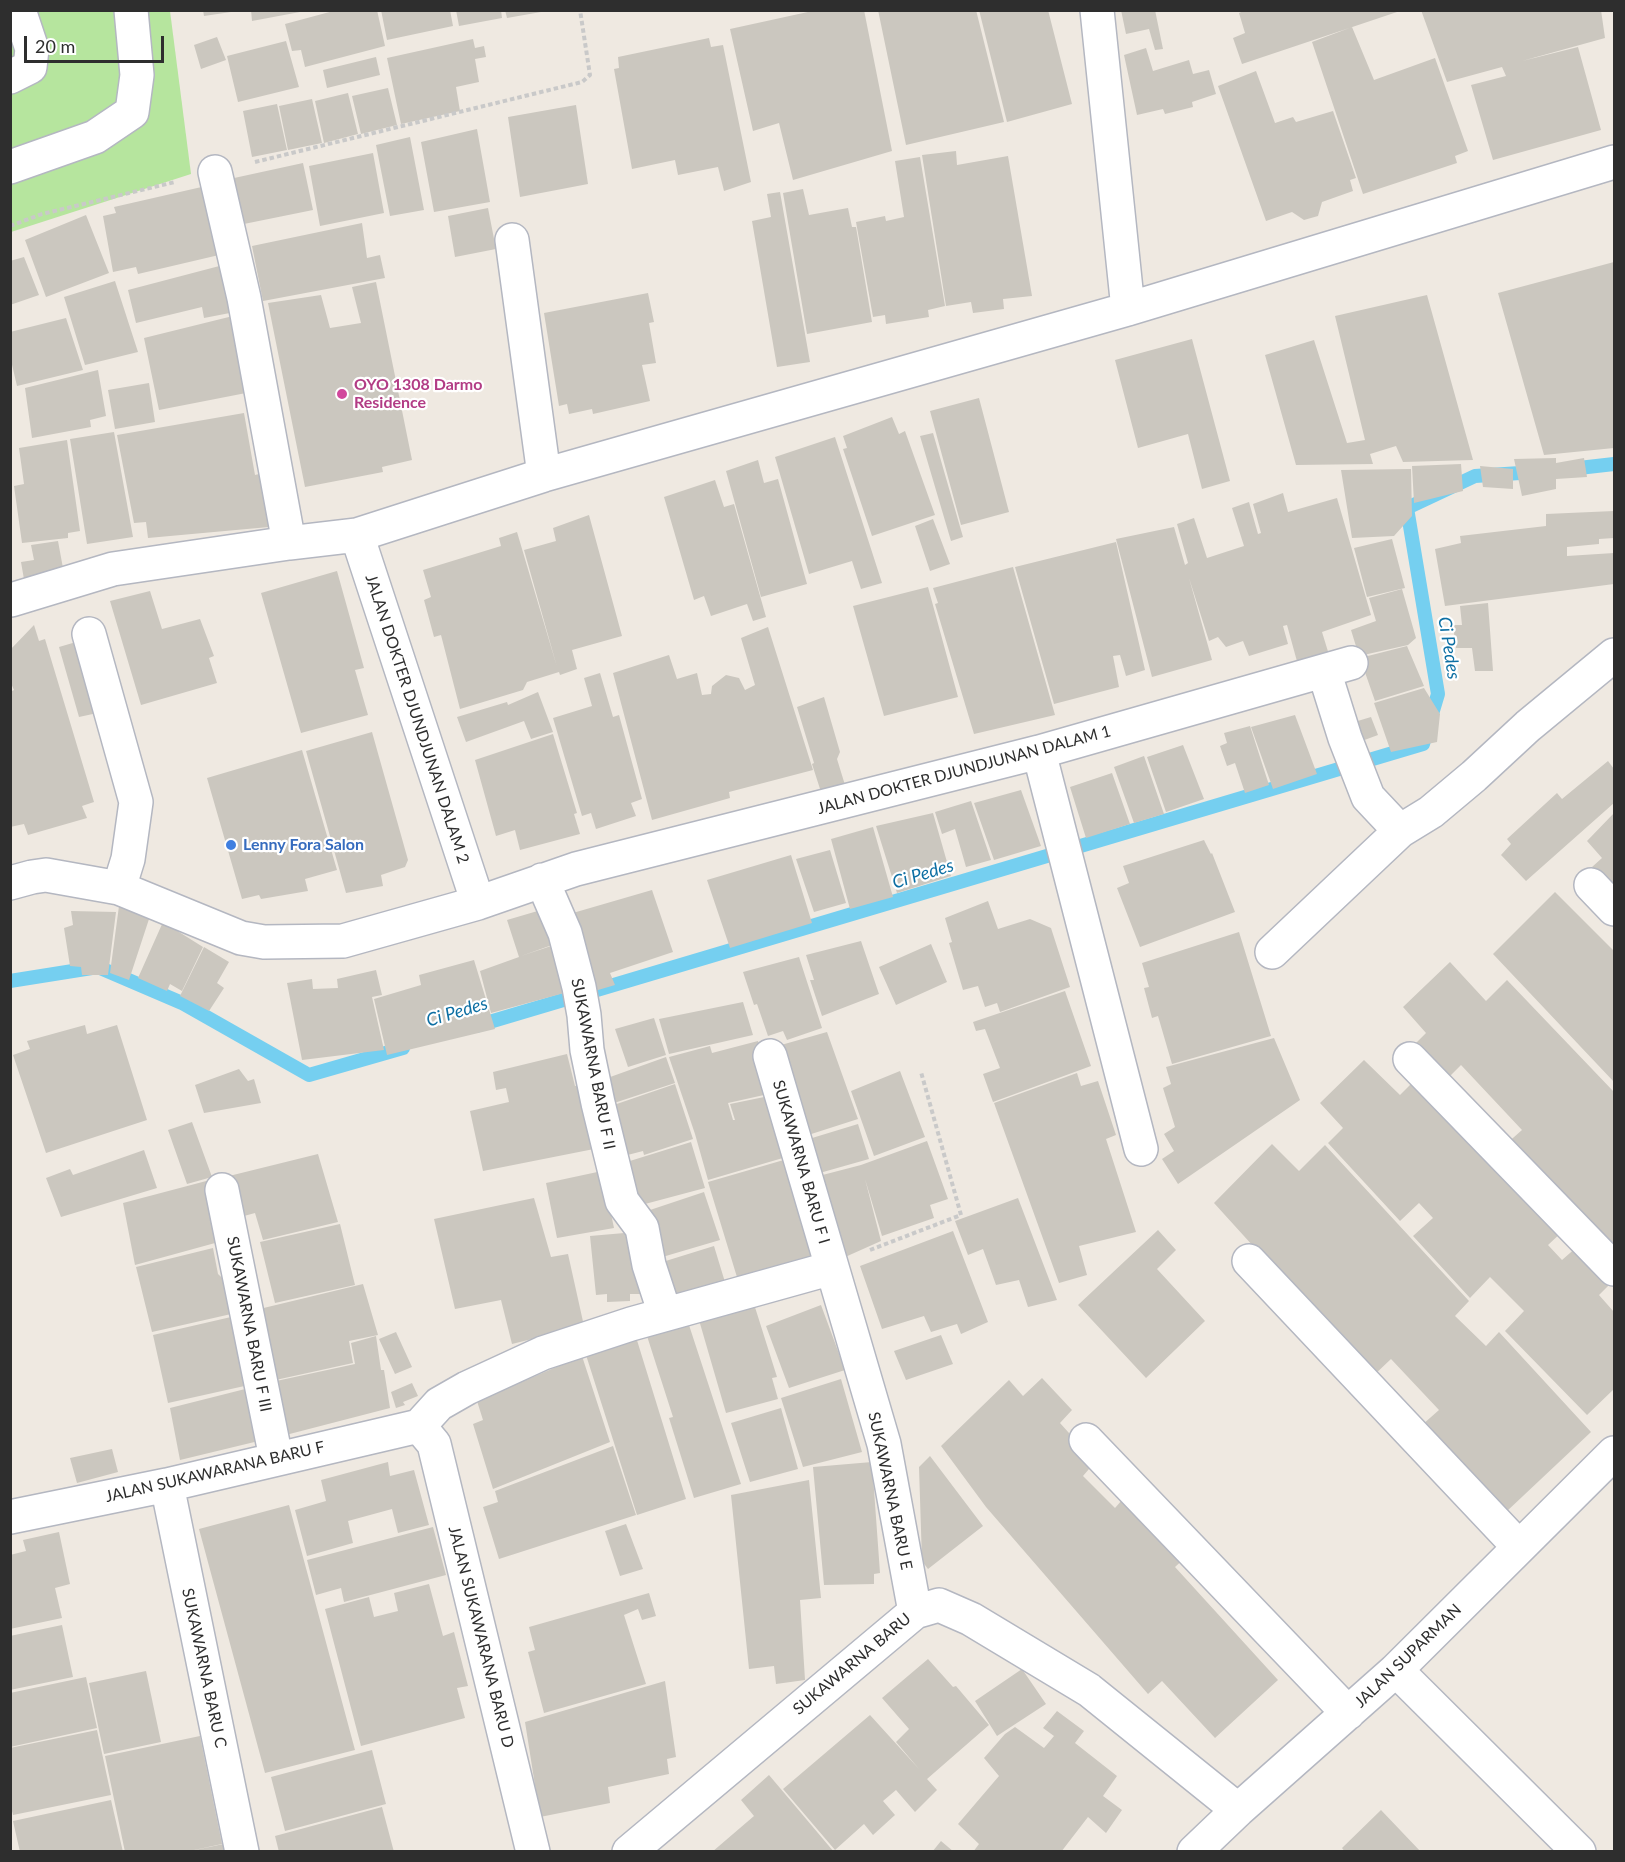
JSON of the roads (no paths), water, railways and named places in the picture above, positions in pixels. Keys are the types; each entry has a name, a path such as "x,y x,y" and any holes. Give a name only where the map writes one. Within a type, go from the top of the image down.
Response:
{"street":[{"path":"10,76 30,67 32,49 19,10"},
{"path":"10,166 95,137 132,112 137,75 130,10"},
{"path":"1097,10 1128,309"},
{"path":"11,600 113,569 357,535 544,475 1128,309 1614,162"},
{"path":"215,172 244,297 289,543"},
{"path":"512,240 544,475"},
{"name":"JALAN DOKTER DJUNDJUNAN DALAM 2","path":"357,535 478,903"},
{"path":"89,634 136,802 128,859 119,888"},
{"path":"1272,951 1400,831 1431,812 1528,726 1614,655"},
{"name":"JALAN DOKTER DJUNDJUNAN DALAM 1","path":"10,884 46,875 119,888 241,938 264,942 343,941 478,903 576,869 1040,752 1337,667 1345,738 1368,797 1400,831"},
{"path":"1040,752 1141,1149"},
{"name":"SUKAWARNA BARU F II","path":"543,880 565,933 580,995 587,1050 598,1103 622,1201 642,1228 649,1265 664,1314"},
{"path":"1591,885 1614,909"},
{"name":"SUKAWARNA BARU F I","path":"770,1056 832,1268"},
{"path":"1410,1059 1614,1269"},
{"name":"SUKAWARNA BARU F III","path":"222,1190 276,1458"},
{"path":"1249,1261 1519,1547"},
{"path":"419,1426 439,1404 467,1388 583,1338 832,1268"},
{"name":"SUKAWARNA BARU E","path":"832,1268 884,1444 915,1612"},
{"name":"JALAN SUKAWARANA BARU F","path":"10,1517 167,1485 419,1426"},
{"name":"JALAN SUKAWARANA BARU D","path":"419,1426 434,1444 533,1851"},
{"path":"1086,1440 1348,1713"},
{"name":"JALAN SUPARMAN","path":"1194,1851 1396,1670 1614,1453"},
{"name":"SUKAWARNA BARU C","path":"167,1485 242,1851"},
{"name":"SUKAWARNA BARU","path":"629,1851 915,1612 939,1605 971,1619 1089,1690 1238,1810"},
{"path":"1396,1670 1579,1851"}],"waterway":[{"name":"Ci Pedes","path":"1570,469 1614,464"},
{"name":"Ci Pedes","path":"476,1026 1423,744 1438,694 1407,508 1475,476 1535,472"},
{"name":"Ci Pedes","path":"10,981 98,967 182,1003 309,1075 403,1048"}],"place":[{"name":"OYO 1308 Darmo Residence","path":"342,394"},
{"name":"Lenny Fora Salon","path":"231,845"}]}
